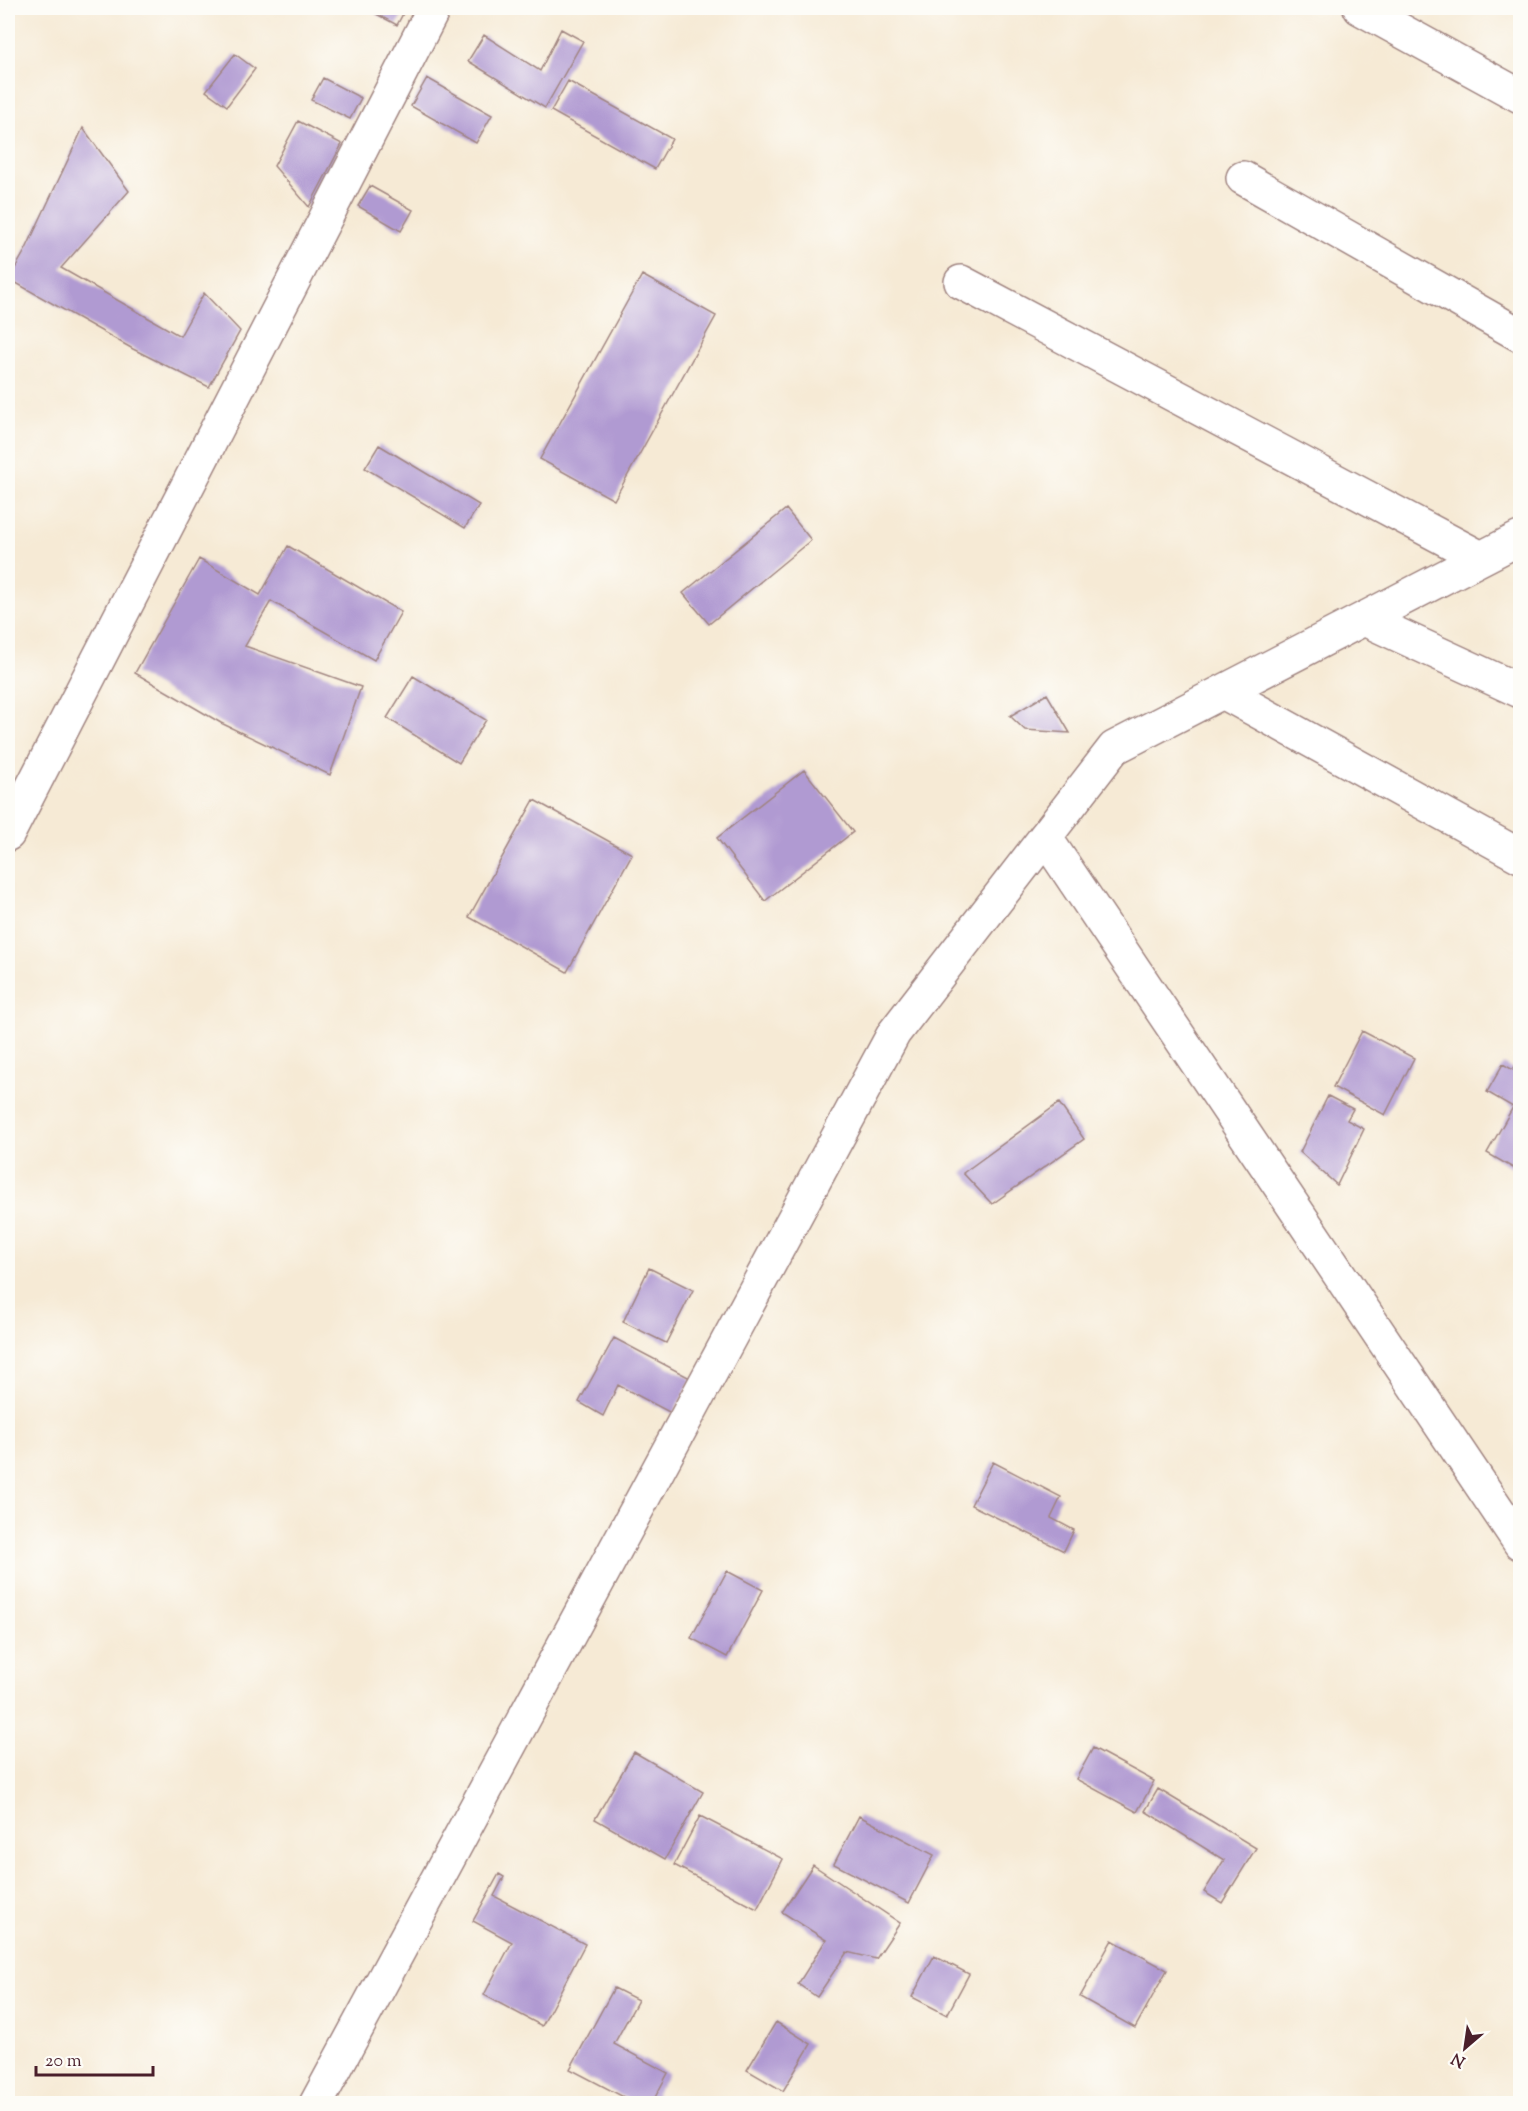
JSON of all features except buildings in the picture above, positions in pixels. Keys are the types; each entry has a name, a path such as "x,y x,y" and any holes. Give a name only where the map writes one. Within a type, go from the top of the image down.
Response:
{"street":[{"path":"8,834 434,8"},
{"path":"1360,8 1521,96"},
{"path":"1243,178 1521,335"},
{"path":"960,282 1481,558"},
{"path":"316,2103 894,1034 1045,837 1114,748 1521,538"},
{"path":"1364,619 1521,691"},
{"path":"1223,692 1521,856"},
{"path":"1045,837 1521,1542"}]}
